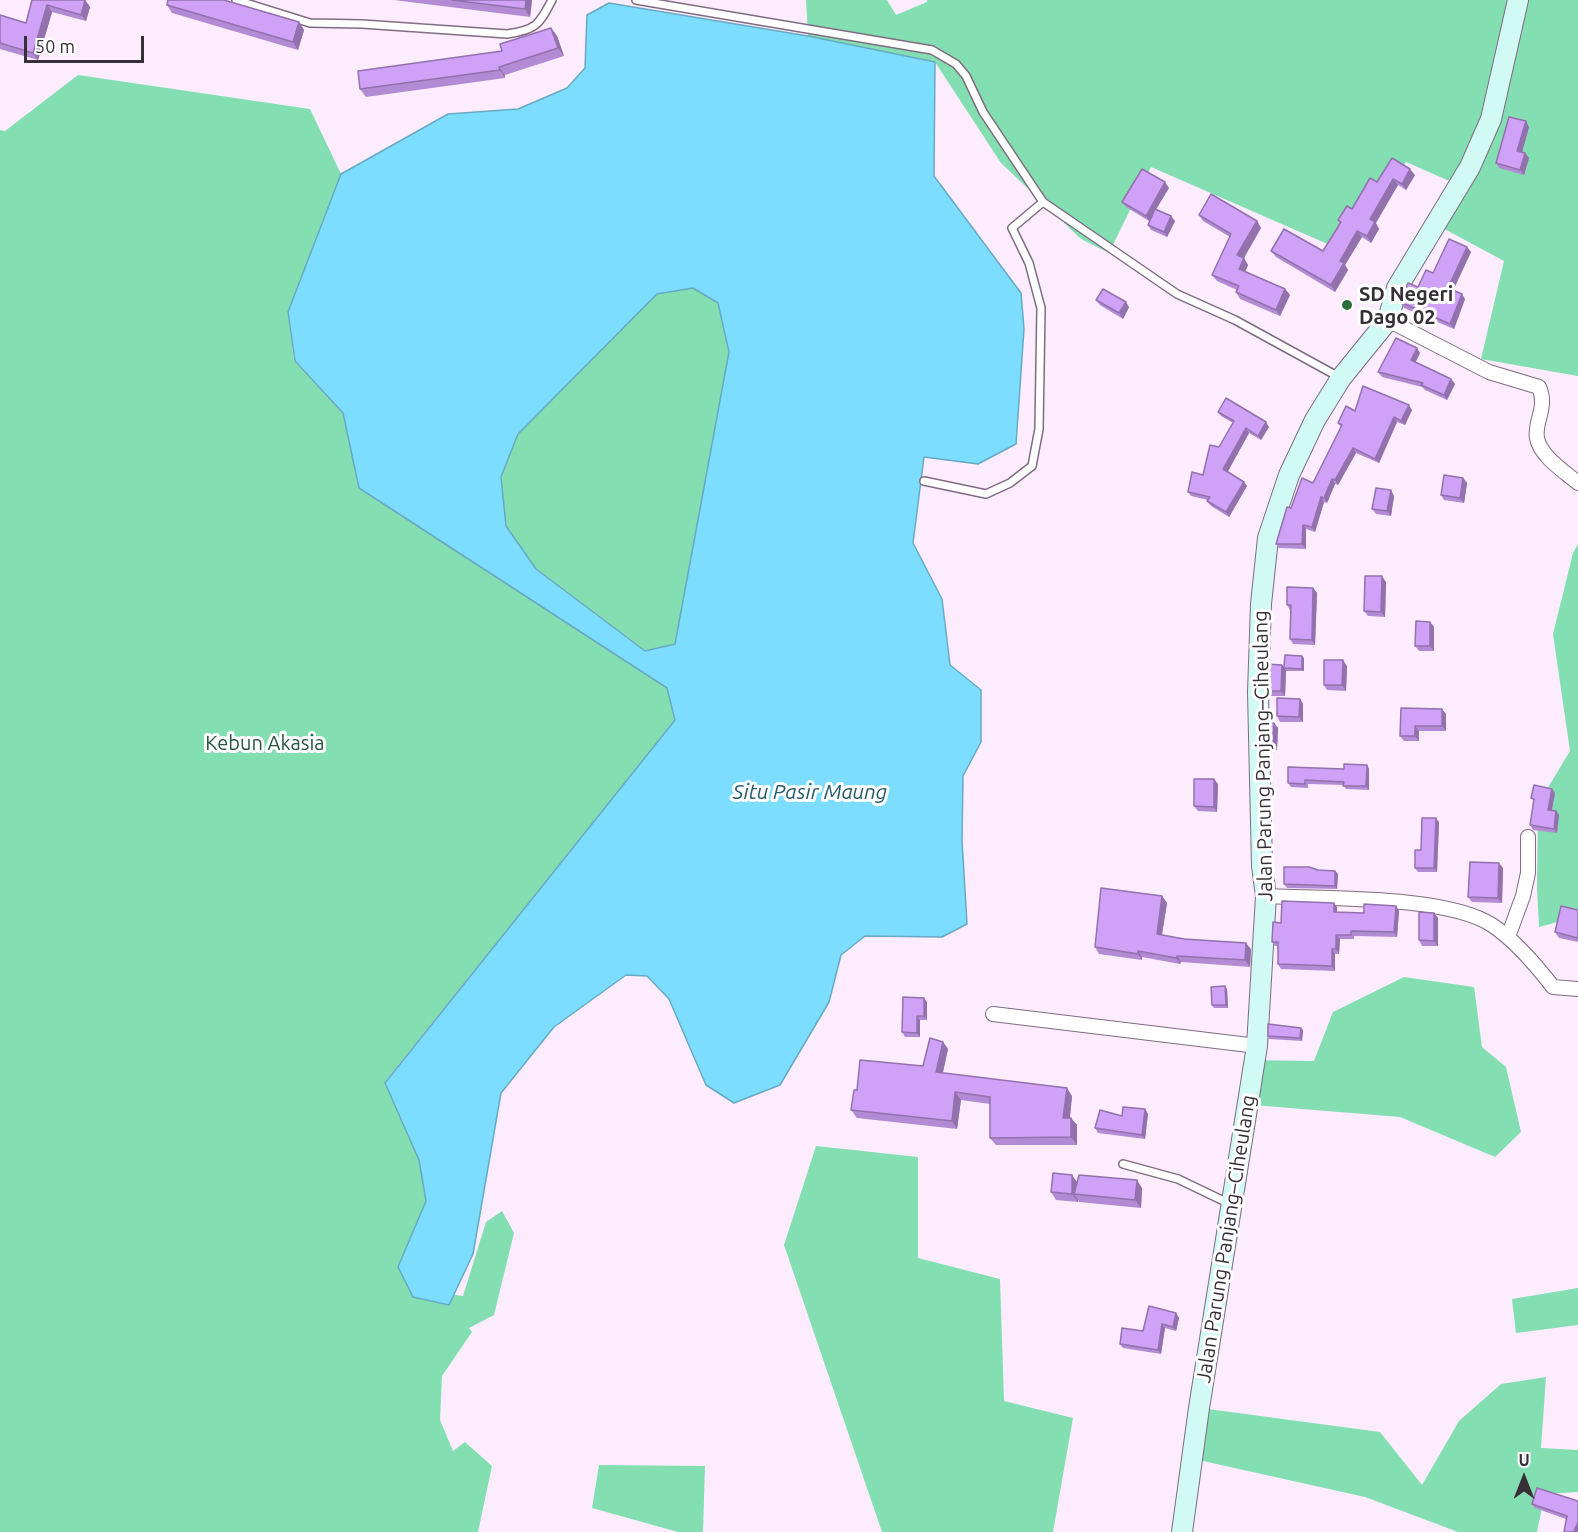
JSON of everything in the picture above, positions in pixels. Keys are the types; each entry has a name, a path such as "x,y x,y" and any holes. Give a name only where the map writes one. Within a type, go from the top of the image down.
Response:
{"street":[{"name":"Jalan Parung Panjang–Ciheulang","path":"1182,1532 1199,1408 1257,1046 1266,897 1262,866 1258,692 1261,604 1268,538 1289,475 1315,420 1341,378 1388,320 1397,288 1470,167 1491,119 1518,0"},
{"path":"1388,320 1489,372 1539,387 1543,397 1537,438 1547,457 1578,483"},
{"path":"1508,937 1528,873 1528,837"},
{"path":"1266,897 1424,905 1471,914 1508,937 1534,962 1553,987 1578,990"},
{"path":"993,1014 1257,1046"}],"lane":[{"path":"236,0 310,23 362,24 507,34 524,32 541,22 552,0"},
{"path":"636,0 932,50 956,64 966,76 983,112 1043,202 1177,294 1235,320 1341,378"},
{"path":"924,482 986,494 1010,483 1032,466 1039,429 1041,308 1029,263 1012,228 1043,202"},
{"path":"1123,1164 1178,1179 1232,1206"}],"green space":[{"path":"806,0 887,0 896,15 927,2 927,0 1578,0 1578,376 1481,359 1504,261 1437,225 1456,184 1406,162 1339,249 1151,167 1109,253 1081,239 1001,163 935,62 808,36"},
{"name":"Kebun Akasia","path":"78,75 310,109 341,174 288,312 294,361 343,413 359,488 667,688 675,720 385,1082 419,1160 426,1201 398,1267 417,1289 463,1296 486,1222 502,1211 514,1233 494,1315 469,1328 472,1332 442,1376 440,1420 453,1451 465,1442 492,1466 478,1532 0,1532 0,130 5,131"},
{"path":"693,288 718,303 729,351 675,644 645,651 536,569 506,526 501,477 518,434 657,294"},
{"path":"1578,544 1578,912 1573,918 1539,927 1538,804 1570,751 1553,634 1573,553"},
{"path":"1404,977 1474,987 1482,1047 1506,1067 1521,1132 1495,1157 1400,1117 1241,1104 1248,1060 1314,1061 1333,1012"},
{"path":"816,1146 918,1157 918,1258 1000,1279 1004,1401 1073,1418 1053,1532 882,1532 784,1245"},
{"path":"1578,1288 1578,1325 1516,1333 1512,1299"},
{"path":"1546,1377 1541,1448 1578,1450 1578,1492 1545,1494 1537,1532 1458,1532 1365,1497 1185,1457 1193,1407 1380,1432 1422,1485 1459,1421 1501,1384"},
{"path":"599,1465 705,1466 703,1532 678,1532 592,1508"}],"water":[{"name":"Situ Pasir Maung","path":"609,3 808,36 935,62 934,176 1021,293 1024,329 1016,444 978,464 924,457 913,543 942,599 950,665 981,690 981,742 963,776 962,840 967,924 942,937 865,936 841,955 829,1002 780,1085 734,1103 706,1085 669,999 647,976 626,975 554,1027 501,1093 473,1254 449,1305 413,1297 398,1267 426,1201 419,1160 385,1083 675,720 667,688 359,488 343,413 295,361 288,312 341,174 448,114 518,109 567,88 585,68 587,15","holes":["693,288 718,303 729,352 675,644 645,651 536,569 506,526 501,477 518,434 657,294"]}],"building":[{"path":"32,0 85,0 81,15 47,5 33,53 0,43 0,15 26,23"},
{"path":"168,0 224,0 299,22 293,42 167,5"},
{"path":"452,0 526,0 525,9"},
{"path":"551,28 558,48 499,67 500,70 360,89 358,71 502,51 500,44"},
{"path":"1509,117 1526,121 1517,151 1525,153 1520,170 1496,163"},
{"path":"1392,158 1410,169 1402,184 1393,179 1370,219 1375,222 1367,236 1357,231 1340,261 1344,263 1331,285 1271,251 1284,229 1323,251 1341,222 1338,220 1347,206 1352,209 1370,178 1377,182"},
{"path":"1142,169 1165,182 1146,216 1122,202"},
{"path":"1211,194 1257,221 1237,255 1244,258 1239,269 1285,289 1276,310 1236,292 1239,286 1212,275 1231,234 1199,215"},
{"path":"1155,209 1171,216 1164,232 1148,225"},
{"path":"1449,239 1467,247 1448,288 1462,294 1450,324 1400,302 1408,283 1418,287 1426,270 1433,273"},
{"path":"1103,289 1126,302 1119,313 1096,300"},
{"path":"1396,338 1417,348 1411,360 1451,379 1444,395 1421,385 1423,383 1378,372"},
{"path":"1363,386 1409,405 1401,421 1394,417 1375,459 1353,448 1335,480 1332,479 1324,498 1321,497 1312,527 1303,525 1302,544 1276,544 1287,507 1291,508 1302,478 1313,483 1342,425 1338,423 1346,406 1355,411"},
{"path":"1226,398 1266,422 1258,436 1246,428 1223,469 1244,482 1226,512 1207,501 1210,497 1188,492 1192,472 1203,475 1210,445 1219,447 1234,421 1218,412"},
{"path":"1444,475 1463,478 1460,498 1441,495"},
{"path":"1376,488 1391,490 1387,511 1372,509"},
{"path":"1365,576 1382,576 1381,612 1364,611"},
{"path":"1287,587 1313,588 1312,640 1290,639 1291,605 1287,605"},
{"path":"1416,621 1430,622 1430,646 1415,646"},
{"path":"1285,655 1302,656 1302,669 1284,668"},
{"path":"1324,660 1343,660 1342,685 1324,685"},
{"path":"1267,664 1282,665 1281,691 1266,691"},
{"path":"1277,698 1300,699 1299,717 1277,716"},
{"path":"1401,708 1442,709 1442,726 1415,726 1415,736 1400,736"},
{"path":"1267,722 1274,723 1273,744 1268,744"},
{"path":"1344,764 1367,765 1366,786 1343,786 1344,782 1305,780 1305,784 1288,783 1288,767 1344,769"},
{"path":"1194,779 1214,779 1214,807 1194,806"},
{"path":"1534,785 1552,789 1548,810 1556,811 1554,829 1530,825"},
{"path":"1422,818 1436,818 1434,868 1415,868 1415,850 1421,850"},
{"path":"1470,862 1499,863 1498,898 1468,897"},
{"path":"1284,867 1309,867 1335,871 1335,886 1284,884"},
{"path":"1101,888 1162,896 1157,934 1184,939 1246,943 1245,960 1177,956 1176,958 1138,951 1138,954 1095,947"},
{"path":"1282,901 1334,903 1334,912 1364,913 1364,904 1396,906 1394,932 1351,931 1351,935 1336,935 1336,949 1332,949 1332,966 1278,964 1278,942 1272,942 1273,922 1281,923"},
{"path":"1561,906 1578,910 1578,938 1555,932"},
{"path":"1419,912 1434,913 1434,941 1419,940"},
{"path":"1225,986 1226,1005 1212,1005 1211,987"},
{"path":"903,997 924,998 924,1016 917,1016 917,1033 902,1032"},
{"path":"1268,1024 1301,1028 1300,1038 1268,1036"},
{"path":"930,1038 943,1042 936,1072 1067,1088 1063,1118 1071,1118 1071,1137 990,1138 990,1097 955,1092 952,1121 851,1110 854,1090 857,1090 860,1060 923,1066"},
{"path":"1123,1107 1145,1109 1142,1135 1095,1128 1100,1110 1122,1116"},
{"path":"1053,1173 1072,1175 1072,1194 1051,1192"},
{"path":"1079,1175 1137,1180 1135,1200 1074,1194"},
{"path":"1149,1306 1176,1313 1173,1327 1162,1324 1158,1350 1120,1344 1122,1328 1143,1331"},
{"path":"1537,1488 1578,1501 1578,1522 1574,1531 1578,1532 1564,1532 1567,1516 1532,1504"}],"place":[{"name":"SD Negeri Dago 02","path":"1347,305"}]}
